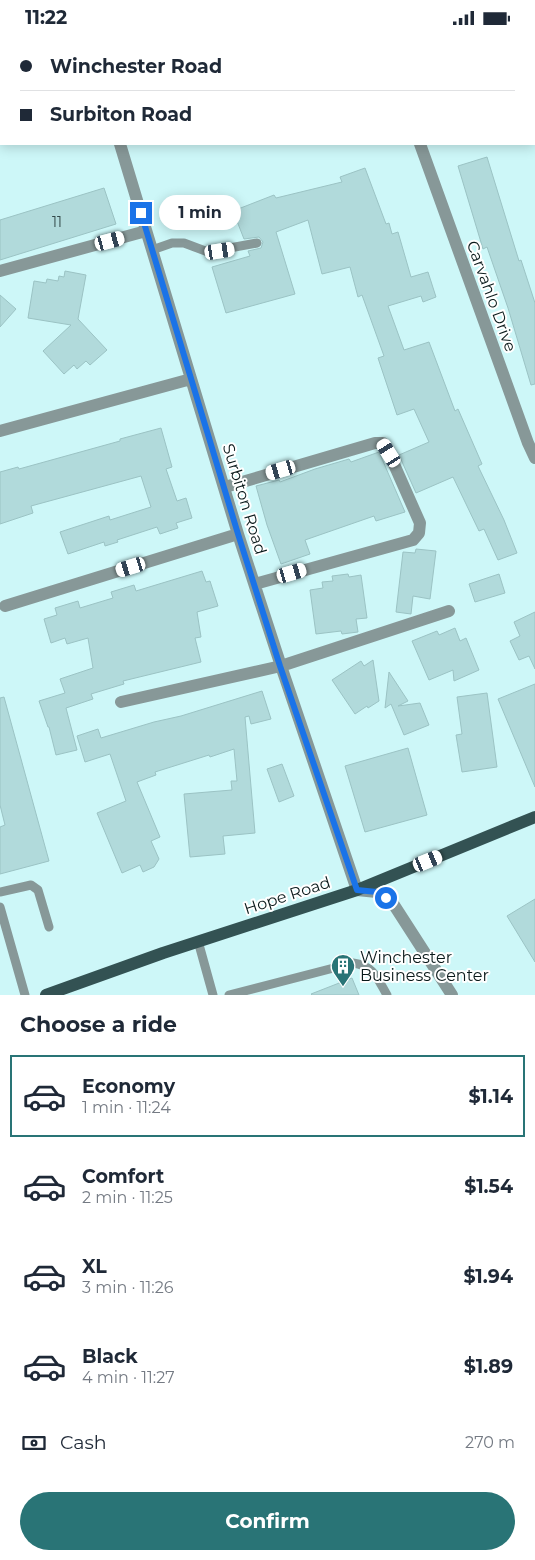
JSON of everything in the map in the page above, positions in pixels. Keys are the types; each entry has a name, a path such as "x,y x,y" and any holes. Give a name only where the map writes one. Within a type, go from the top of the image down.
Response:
{"main road":[{"name":"Hope Road","path":"46,995 198,941 357,890 535,817"}],"street":[{"name":"Surbiton Road","path":"120,145 238,534 280,666 357,890"},
{"name":"Carvahlo Drive","path":"420,145 535,458"},
{"path":"0,271 146,231"},
{"path":"0,431 191,379"},
{"path":"225,487 375,443 383,443 420,523 419,533 413,540 255,584"},
{"path":"6,606 238,534"},
{"path":"122,702 280,666 449,611"},
{"path":"357,890 377,892 394,905 452,995"}],"lane":[{"path":"152,250 172,243 184,243 208,252 257,243"},
{"path":"0,892 31,885 38,890 49,927"},
{"path":"0,907 25,995"},
{"path":"198,941 213,995"},
{"path":"229,995 353,963 363,964 372,970 387,995"}],"building":[{"path":"487,157 519,261 521,260 535,303 535,384 531,385 487,247 483,249 458,166"},
{"path":"365,168 386,224 389,223 392,234 398,232 411,277 428,272 436,297 423,302 421,296 388,306 404,350 429,342 455,411 458,409 482,464 478,466 504,520 517,553 498,560 484,529 479,531 453,477 416,493 399,455 429,442 414,409 397,415 378,358 384,356 362,295 358,297 350,267 322,274 308,220 276,232 295,294 226,313 212,267 250,256 248,251 261,248 263,242 259,237 244,239 233,211 274,195 276,198 342,182 340,177"},
{"path":"104,188 116,224 0,260 0,220"},
{"path":"65,271 86,275 78,319 107,350 90,365 86,361 77,369 74,365 64,374 43,351 71,325 28,318 34,281 46,283 47,279 58,281 59,276 64,277"},
{"path":"0,295 16,309 0,327"},
{"path":"161,428 172,467 166,469 177,501 186,498 192,518 176,523 178,528 160,534 157,527 117,540 118,542 105,546 104,542 68,554 60,532 109,516 110,520 151,507 141,476 31,506 33,513 0,524 0,472 18,467 19,469"},
{"path":"379,452 405,512 376,521 374,516 305,540 310,554 281,564 256,486 279,480 280,482 315,469 349,459 351,462"},
{"path":"416,549 436,551 430,599 413,596 411,614 396,612 403,552 415,553"},
{"path":"202,571 206,582 210,581 218,606 197,612 201,637 195,638 201,662 123,681 124,684 91,694 93,699 66,708 77,750 56,755 49,727 39,701 65,693 60,679 93,668 88,638 67,644 65,638 51,643 44,619 57,615 55,608 78,601 80,608 113,598 111,592 134,585 136,591"},
{"path":"348,574 349,577 361,575 367,618 356,619 358,632 342,634 341,631 316,634 310,590 323,588 322,582 333,581 332,576"},
{"path":"499,574 505,593 475,602 469,584"},
{"path":"535,612 535,669 529,656 519,660 510,641 520,636 514,622"},
{"path":"455,628 460,641 466,638 479,670 454,681 453,670 429,680 412,641 437,631 439,635"},
{"path":"373,660 379,701 355,714 332,680 361,661 364,666"},
{"path":"389,672 408,701 398,706 420,703 429,725 404,735 391,704 385,708"},
{"path":"535,684 535,787 498,699"},
{"path":"262,691 271,719 251,724 249,716 245,717 255,833 223,836 225,854 190,857 184,794 232,790 231,781 237,781 234,749 210,757 209,755 155,772 156,775 137,782 160,837 151,841 159,859 154,867 143,872 140,865 122,873 97,813 126,801 110,754 85,762 77,736 98,729 101,738"},
{"path":"487,693 497,767 462,772 456,735 462,734 457,697"},
{"path":"4,697 49,861 0,874 0,827 5,825 0,805 0,698"},
{"path":"408,748 427,815 365,832 345,766"},
{"path":"282,764 294,796 279,802 267,769"},
{"path":"535,899 535,962 507,916"},
{"name":"Winchester Business Center","path":"352,978 359,995 311,994"}],"place":[{"name":"Winchester Business Center","path":"343,987"}],"route":[{"path":"141,213 280,666 357,890 377,892 386,898"}]}
